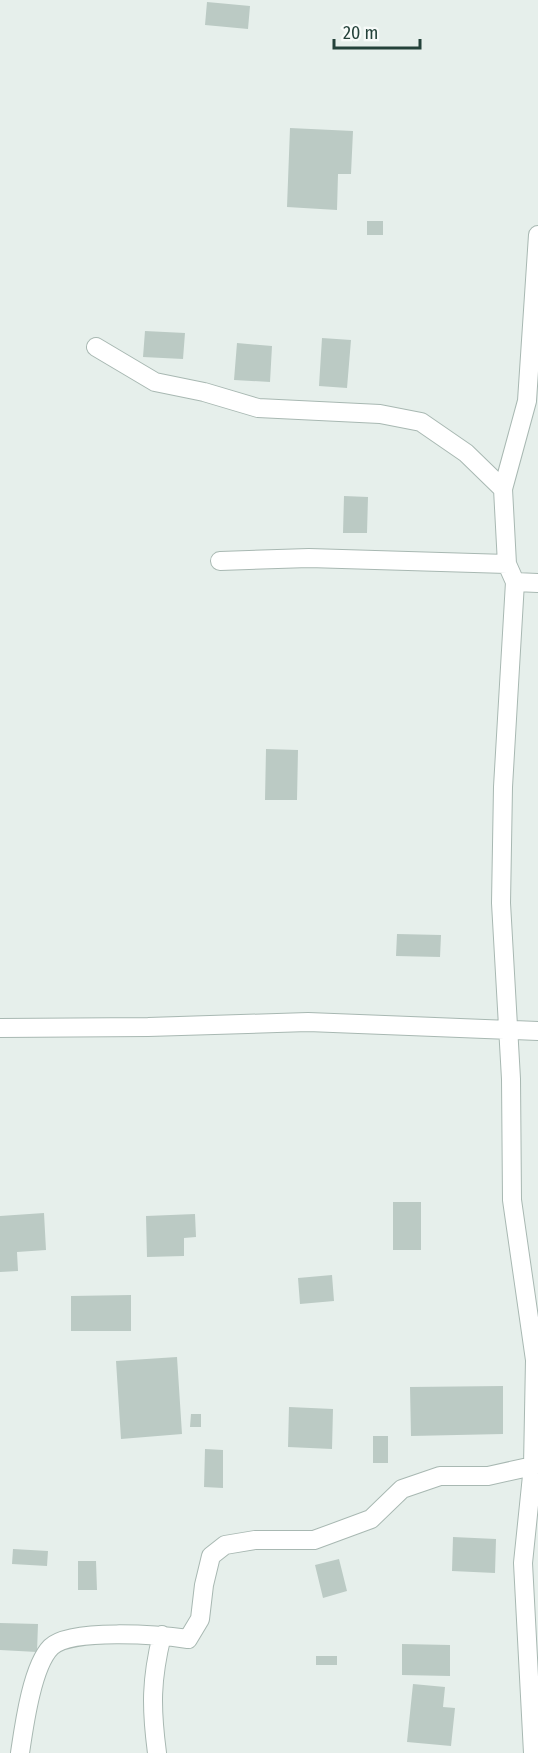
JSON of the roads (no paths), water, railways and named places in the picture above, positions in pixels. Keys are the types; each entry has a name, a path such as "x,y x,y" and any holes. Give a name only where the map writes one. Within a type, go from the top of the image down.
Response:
{"street":[{"path":"532,1753 533,1662 523,1563 533,1520 535,1360 512,1200 509,1030 501,903 503,787 515,582 507,564 503,489 527,401 538,235"},
{"path":"96,347 155,382 204,392 258,408 380,414 421,422 466,453 503,489"},
{"path":"220,561 341,559 507,564"},
{"path":"515,582 538,583"},
{"path":"0,1028 148,1027 308,1022 538,1031"},
{"path":"20,1753 34,1686 41,1663 51,1647 65,1638 100,1635 162,1635 188,1639 200,1619 204,1585 211,1556 225,1545 255,1540 314,1540 371,1519 402,1489 431,1479 440,1476 488,1476 533,1466"},
{"path":"157,1753 152,1713 153,1674 162,1635"}]}
